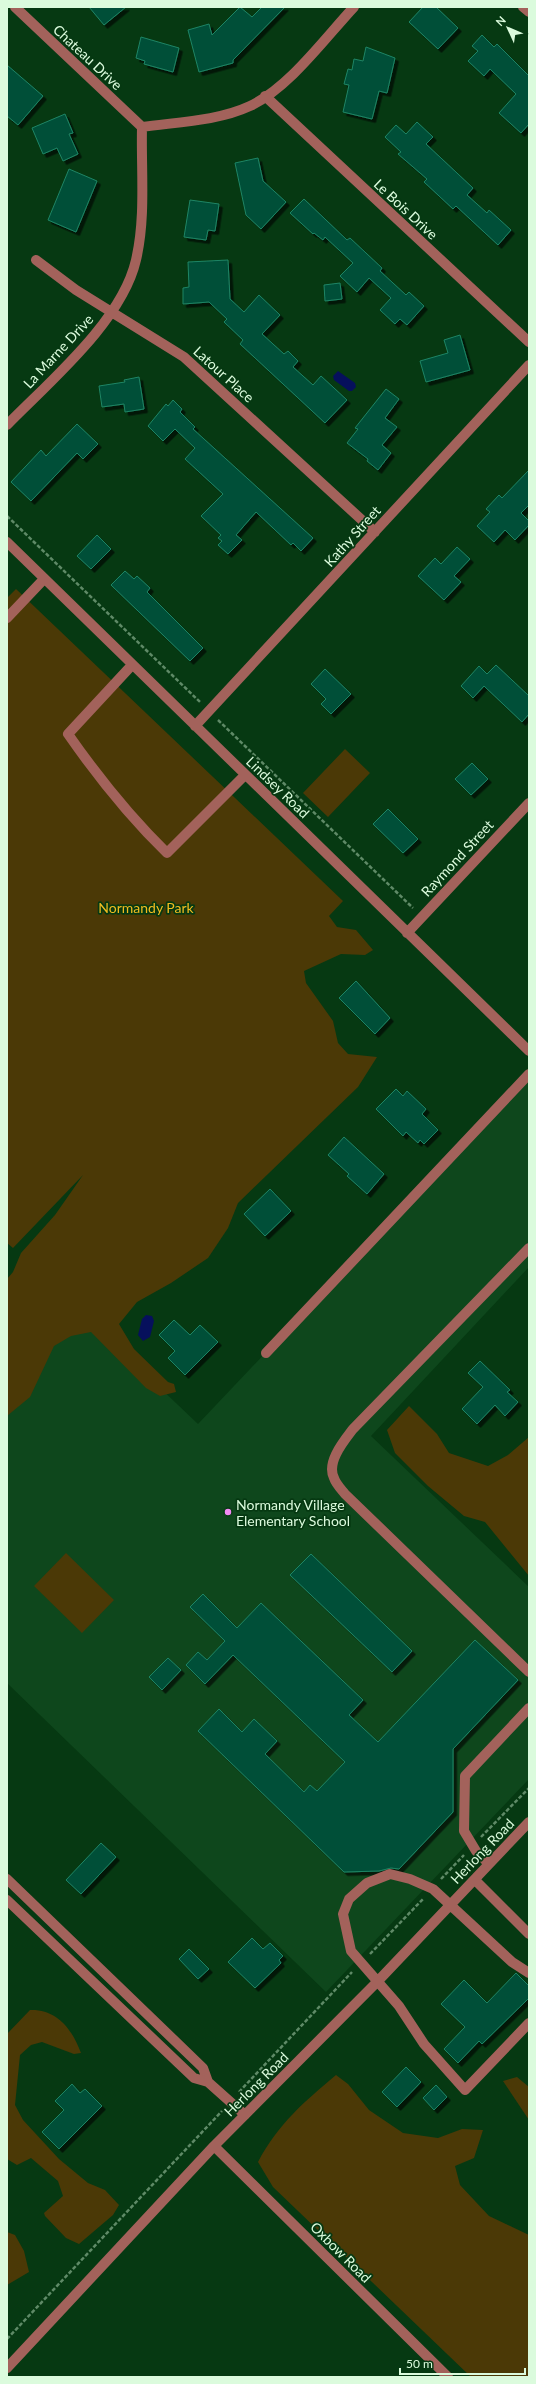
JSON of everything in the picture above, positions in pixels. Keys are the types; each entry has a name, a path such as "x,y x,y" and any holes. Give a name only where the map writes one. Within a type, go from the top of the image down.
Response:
{"street":[{"name":"Chateau Drive","path":"15,7 142,127"},
{"path":"142,127 220,116 248,107 265,96 296,70 354,7"},
{"path":"524,7 529,12"},
{"name":"Le Bois Drive","path":"265,96 529,342"},
{"name":"La Marne Drive","path":"7,425 92,338 112,310 128,282 136,261 142,213 142,127"},
{"name":"Latour Place","path":"36,260 76,290 112,310 166,344 200,370 375,532"},
{"name":"Kathy Street","path":"195,726 529,365"},
{"name":"Lindsey Road","path":"7,542 529,1051"},
{"path":"7,618 44,579"},
{"path":"132,665 68,734 92,769 119,804 167,853 245,775"},
{"name":"Raymond Street","path":"407,933 529,803"},
{"path":"266,1353 529,1074"},
{"path":"529,1248 353,1429 340,1447 334,1460 333,1477 345,1494 529,1672"},
{"path":"489,1864 473,1846 464,1831 465,1776 529,1708"},
{"name":"Herlong Road","path":"7,2368 214,2146 378,1981 529,1822"},
{"path":"529,1973 512,1962 432,1888 410,1879 390,1874 367,1883 349,1899 343,1914 346,1936 351,1951 360,1964 378,1981 388,1996 399,2006 424,2044 465,2090 529,2022"},
{"path":"7,1879 203,2068 208,2082"},
{"path":"475,1880 529,1934"},
{"path":"7,1900 194,2078 208,2082 245,2115"},
{"name":"Oxbow Road","path":"214,2146 448,2377"}],"path":[{"path":"7,2339 230,2101 529,1788"}],"shaded area":[{"path":"338,371 355,383 356,387 352,391 349,391 334,380 333,376"},
{"name":"Normandy Village Elementary School","path":"525,1079 529,1083 529,1267 371,1436 529,1587 529,1779 326,1992 7,1683 7,1290 31,1265 198,1424"},
{"path":"146,1315 152,1316 154,1321 150,1337 143,1341 138,1335 142,1319"}],"green space":[{"name":"Normandy Park","path":"16,589 343,901 329,916 337,927 356,930 373,950 365,955 341,954 304,971 306,983 333,1021 338,1043 348,1054 377,1057 358,1087 238,1203 228,1228 208,1258 171,1283 137,1302 119,1324 134,1349 168,1382 174,1384 176,1392 160,1396 146,1388 91,1332 71,1336 54,1346 30,1397 7,1416 7,1279 13,1272 21,1253 55,1215 83,1175 13,1248 7,1243 7,598"},
{"path":"345,749 370,773 328,817 303,793"},
{"path":"409,1406 437,1434 449,1453 488,1466 508,1455 529,1437 529,1576 485,1522 464,1516 428,1486 395,1453 387,1430"},
{"path":"66,1553 114,1600 82,1633 34,1586"},
{"path":"30,2010 48,2013 62,2022 73,2036 81,2053 74,2054 42,2042 31,2045 20,2055 15,2105 23,2120 59,2159 88,2183 105,2190 119,2205 113,2215 79,2244 66,2238 45,2216 44,2213 63,2196 58,2181 31,2158 17,2165 7,2159 7,2034"},
{"path":"336,2075 348,2084 369,2110 403,2133 438,2138 462,2129 483,2130 474,2158 455,2166 460,2185 489,2216 529,2235 529,2377 471,2377 273,2187 258,2162 274,2136 292,2114"},
{"path":"517,2077 529,2087 529,2120 503,2081"},
{"path":"7,2232 15,2235 24,2251 29,2272 7,2285"}],"building":[{"path":"89,7 126,7 104,25"},
{"path":"240,7 252,17 262,7 285,7 233,60 233,63 199,72 188,30 209,24 212,35"},
{"path":"423,7 436,7 458,28 438,49 409,22"},
{"path":"482,35 494,47 497,44 529,76 529,124 521,133 499,113 516,94 490,69 484,76 468,61 478,51 472,46"},
{"path":"141,37 179,48 173,72 144,64 145,61 136,58"},
{"path":"366,47 395,58 387,93 379,91 372,119 343,112 349,85 344,84 348,69 352,70 354,59 363,61"},
{"path":"7,65 43,96 18,125 7,116"},
{"path":"65,114 73,133 69,134 78,154 63,161 57,148 43,154 32,128"},
{"path":"417,122 433,137 426,144 473,188 467,195 487,213 489,210 511,230 498,245 456,206 453,209 424,182 427,179 398,154 401,152 385,137 396,125 406,134"},
{"path":"258,158 263,181 286,202 261,229 246,215 235,163"},
{"path":"69,169 97,181 76,232 48,220"},
{"path":"304,199 347,240 350,238 382,268 380,271 406,295 409,292 424,306 407,325 400,319 395,324 380,310 391,298 369,278 357,292 340,276 353,263 325,237 323,240 314,233 313,234 290,213"},
{"path":"190,200 219,204 215,231 208,230 206,240 184,237"},
{"path":"228,260 230,299 244,312 259,295 280,315 262,334 284,354 288,351 298,361 293,367 313,385 321,376 347,400 325,423 240,344 243,340 224,322 227,319 209,302 183,304 183,288 189,287 188,262"},
{"path":"340,283 342,299 325,301 324,285"},
{"path":"460,335 470,370 426,382 420,361 448,353 444,340"},
{"path":"139,377 144,409 125,412 124,404 102,407 99,386 125,382 124,380"},
{"path":"386,389 399,399 385,418 397,427 382,445 391,453 378,470 367,461 368,459 347,443 358,429 355,428"},
{"path":"173,400 182,409 180,412 195,427 193,429 313,538 301,551 293,543 291,545 256,512 236,535 242,540 228,554 218,545 222,541 218,538 221,535 201,516 223,494 185,459 195,448 175,429 163,441 148,426 166,404 168,406"},
{"path":"77,424 98,444 83,459 77,453 31,501 11,482 41,450 46,456"},
{"path":"529,470 529,505 521,513 529,521 529,525 515,540 505,530 494,542 477,526 490,512 486,509 499,495 502,498"},
{"path":"97,535 111,549 91,569 77,556"},
{"path":"457,547 470,559 454,576 461,582 444,600 418,576 435,558 441,564"},
{"path":"125,571 134,579 137,576 150,588 147,592 203,648 190,661 111,585"},
{"path":"496,665 529,696 529,714 522,722 484,686 473,698 461,686 479,666 487,674"},
{"path":"325,669 351,694 331,714 321,704 326,699 311,684"},
{"path":"472,763 488,779 471,795 455,779"},
{"path":"388,809 418,839 403,853 373,824"},
{"path":"356,981 390,1018 375,1034 339,998"},
{"path":"396,1089 403,1096 407,1091 426,1109 422,1114 438,1130 424,1144 420,1140 418,1143 406,1132 403,1136 376,1109"},
{"path":"344,1137 384,1174 367,1194 347,1176 349,1174 328,1155"},
{"path":"270,1189 291,1211 265,1236 244,1214"},
{"path":"174,1320 190,1335 200,1325 218,1342 185,1375 168,1358 175,1351 159,1335"},
{"path":"480,1361 510,1390 507,1392 518,1402 505,1416 495,1405 477,1424 462,1409 483,1387 468,1373"},
{"path":"311,1554 412,1651 392,1672 290,1575"},
{"path":"203,1594 237,1628 261,1603 363,1700 349,1715 378,1742 475,1640 518,1680 453,1749 453,1812 399,1869 391,1868 379,1871 344,1872 198,1731 219,1709 242,1732 254,1719 277,1741 265,1754 304,1792 310,1785 317,1791 345,1762 233,1655 205,1684 186,1665 198,1652 207,1660 225,1641 190,1607"},
{"path":"168,1658 181,1670 162,1690 149,1677"},
{"path":"101,1843 116,1857 81,1894 66,1880"},
{"path":"252,1938 263,1949 270,1943 283,1956 279,1960 281,1963 255,1988 228,1962"},
{"path":"189,1949 209,1969 198,1979 179,1959"},
{"path":"516,1973 529,1986 529,1998 482,2044 479,2041 458,2063 444,2049 465,2027 441,2004 464,1980 487,2003"},
{"path":"406,2067 421,2082 397,2107 382,2092"},
{"path":"72,2084 80,2093 85,2089 102,2106 59,2149 42,2132 64,2110 55,2101"},
{"path":"436,2085 447,2097 434,2110 423,2098"}],"place":[{"name":"Normandy Village Elementary School","path":"228,1512"}]}
